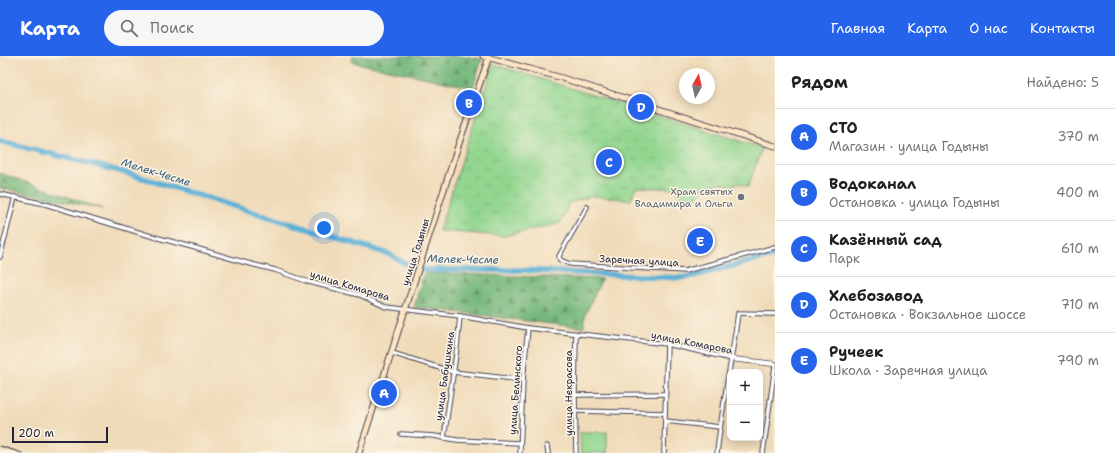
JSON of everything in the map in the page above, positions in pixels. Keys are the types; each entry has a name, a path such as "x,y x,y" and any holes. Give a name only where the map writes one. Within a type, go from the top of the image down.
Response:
{"main road":[{"path":"486,57 562,78 775,146"},
{"name":"улица Годыны","path":"359,453 418,273 486,57"}],"street":[{"name":"улица Комарова","path":"0,194 52,206 152,236 275,270 309,282 360,295 386,307 460,316 528,328 667,344 732,359 775,365"},
{"path":"0,257 15,197"},
{"name":"Заречная улица","path":"587,207 559,256 560,260 565,263 685,271 775,247"},
{"path":"717,453 738,313 775,314"},
{"name":"улица Бабушкина","path":"444,438 460,316"},
{"name":"улица Белинского","path":"520,453 523,380 528,328"},
{"name":"улица Некрасова","path":"576,334 576,453"},
{"path":"664,453 667,344"},
{"path":"392,353 453,372 523,380"},
{"path":"763,453 775,365"},
{"path":"575,395 665,394"},
{"path":"576,411 665,413"},
{"path":"665,421 720,427"},
{"path":"401,434 434,436 457,440 520,443"},
{"path":"547,446 548,453"}],"green space":[{"path":"353,56 464,56 482,59 473,88 352,62"},
{"path":"493,64 762,148 748,187 739,183 732,185 718,183 703,188 697,197 679,198 678,189 636,187 631,200 592,196 569,203 561,223 504,236 439,231"},
{"path":"0,173 103,209 0,188"},
{"path":"424,273 602,279 585,315 584,328 414,307"},
{"path":"580,432 607,432 607,453 581,453"}],"waterway":[{"name":"Мелек-Чесме","path":"0,141 123,172 389,254 407,264 426,270 521,270 680,278 775,255"}],"railway":[{"path":"0,446 22,453"}],"place":[{"name":"Водоканал","path":"469,103"},
{"name":"Хлебозавод","path":"641,107"},
{"name":"Казённый сад","path":"609,162"},
{"name":"Храм святых Владимира и Ольги","path":"741,197"},
{"name":"Ручеек","path":"700,241"},
{"name":"СТО","path":"384,393"}]}
